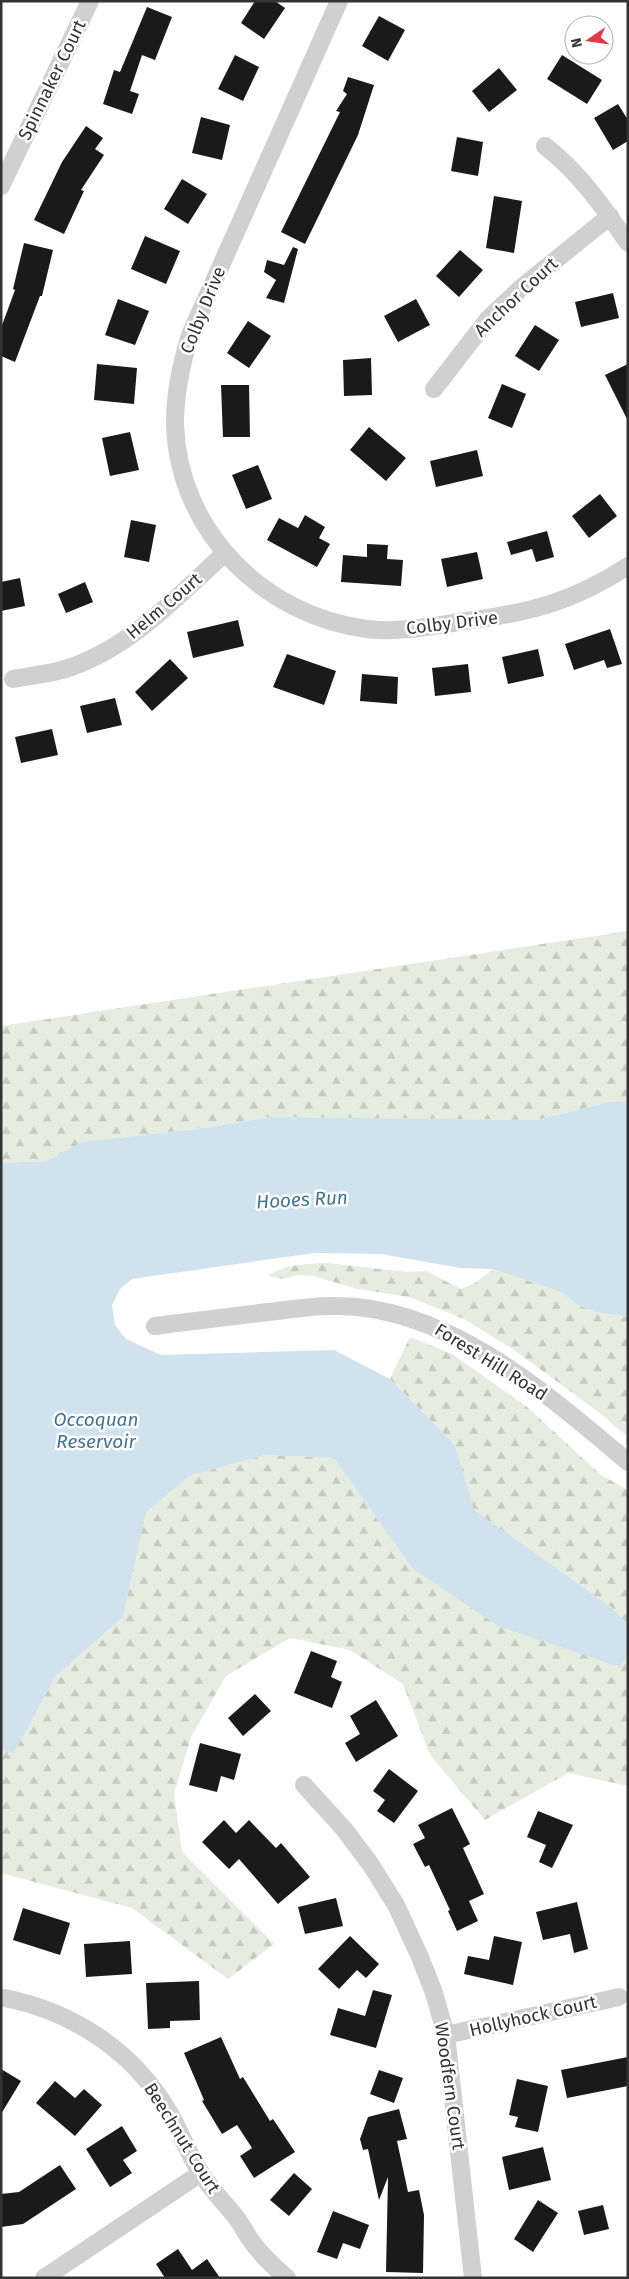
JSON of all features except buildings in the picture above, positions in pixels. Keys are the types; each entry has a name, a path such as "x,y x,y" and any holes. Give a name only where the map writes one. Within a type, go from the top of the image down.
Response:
{"street":[{"name":"Spinnaker Court","path":"1,186 90,1"},
{"name":"Colby Drive","path":"339,1 190,335 180,370 176,394 175,425 184,478 194,506 209,532 239,568 286,604 312,616 340,625 369,630 399,630 513,615 547,606 580,594 628,566"},
{"path":"545,146 571,170 610,216 628,243"},
{"name":"Anchor Court","path":"434,389 488,319 522,288 610,216"},
{"name":"Helm Court","path":"13,678 63,670 102,652 130,636 151,620 225,553"},
{"name":"Forest Hill Road","path":"155,1326 336,1306 374,1308 404,1315 434,1326 519,1376 568,1412 628,1462"},
{"name":"Woodfern Court","path":"304,1784 355,1843 371,1865 396,1906 420,1957 446,2036 473,2278"},
{"name":"Hollyhock Court","path":"446,2036 619,1997"},
{"name":"Beechnut Court","path":"6,1998 54,2012 82,2025 108,2042 132,2063 152,2087 169,2113 201,2173 239,2221 250,2240 272,2265 287,2278"},
{"path":"44,2278 201,2173"}],"green space":[{"path":"628,931 628,1101 609,1102 537,1120 269,1117 212,1127 82,1142 47,1161 1,1163 1,1026"},
{"path":"327,1263 406,1272 426,1271 461,1289 477,1282 493,1269 559,1291 578,1305 596,1312 628,1317 628,1437 597,1411 514,1350 464,1319 409,1297 358,1289 313,1276 297,1275 283,1279 268,1276 289,1267"},
{"path":"410,1337 452,1354 526,1406 601,1475 628,1490 628,1624 611,1607 473,1510 455,1445 390,1379"},
{"path":"265,1455 334,1458 412,1568 619,1667 628,1656 628,1786 568,1773 485,1820 430,1755 403,1684 350,1650 290,1638 226,1676 191,1737 174,1794 182,1852 274,1944 228,1979 132,1908 1,1873 1,1750 14,1752 55,1677 123,1617 145,1512 189,1476"}],"water":[{"name":"Occoquan Reservoir","path":"628,1101 628,1317 596,1312 578,1305 559,1291 493,1269 460,1268 381,1254 314,1253 132,1279 120,1289 112,1305 115,1325 126,1339 161,1355 334,1350 390,1379 455,1445 474,1510 611,1607 628,1624 628,1656 620,1667 498,1626 412,1568 334,1458 265,1455 189,1476 146,1512 123,1617 55,1677 14,1753 1,1750 1,1163 47,1161 82,1142 212,1127 269,1117 537,1120 609,1102"}],"water label":[{"name":"Hooes Run","path":"302,1199"}]}
